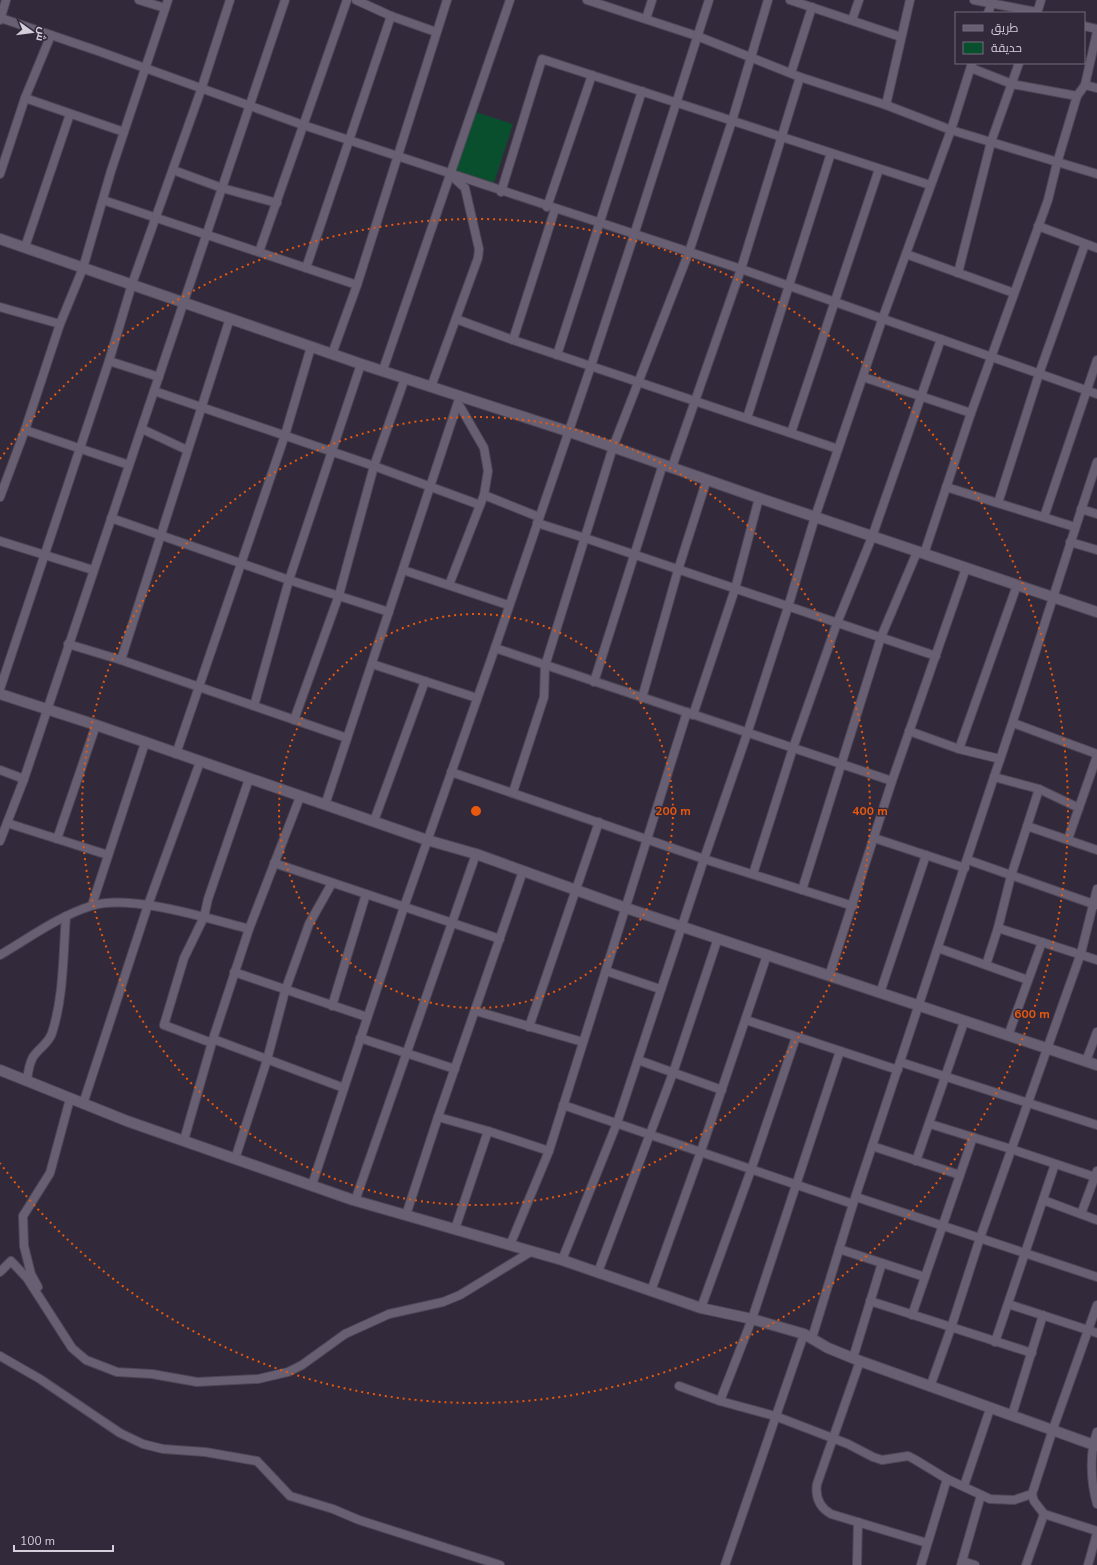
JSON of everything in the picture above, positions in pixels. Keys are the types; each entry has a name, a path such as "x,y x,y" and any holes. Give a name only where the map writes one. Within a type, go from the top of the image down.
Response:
{"street":[{"path":"6,0 0,19 145,68 201,90 303,126 634,236 689,252 836,301 991,358 1097,394"},
{"path":"139,0 165,8"},
{"path":"0,497 25,430 60,324 83,268 124,132 168,0"},
{"path":"0,689 109,361 132,284 157,218 230,0"},
{"path":"0,841 24,779 68,644 142,429 183,301 251,107 285,0"},
{"path":"259,252 347,0"},
{"path":"356,0 391,16 436,32"},
{"path":"332,354 357,285 396,156 447,0"},
{"path":"383,370 510,0"},
{"path":"587,0 606,3 646,20 697,36 752,57 791,74 886,105 951,130 1056,163 1097,174"},
{"path":"646,20 652,0"},
{"path":"312,1185 404,907 538,520 567,431 591,366 709,0"},
{"path":"513,792 544,697 545,666 613,447 640,382 689,252 732,121 768,0"},
{"path":"790,0 901,37"},
{"path":"852,20 859,0"},
{"path":"886,105 910,0"},
{"path":"974,0 992,2 1037,12 1041,0"},
{"path":"988,12 992,2"},
{"path":"791,74 812,7"},
{"path":"306,268 391,16"},
{"path":"1085,26 1097,29"},
{"path":"802,890 840,764 881,637 921,553 1048,200 1056,163 1077,96 1085,85 1097,32"},
{"path":"0,174 25,98 51,35"},
{"path":"501,192 542,59 930,185"},
{"path":"958,273 991,142 1019,64"},
{"path":"562,1260 617,1123 681,926 747,734 815,517 883,318 951,130 971,66 1012,84 1077,96"},
{"path":"513,340 551,208 592,75"},
{"path":"594,682 633,554 694,400 741,269 800,77"},
{"path":"1085,85 1097,88"},
{"path":"557,355 601,224 642,91"},
{"path":"25,98 124,132"},
{"path":"25,247 70,114"},
{"path":"747,418 831,153"},
{"path":"791,433 879,169"},
{"path":"173,170 222,188 277,203"},
{"path":"431,387 456,319 479,249 465,188 450,175"},
{"path":"103,200 357,285"},
{"path":"1038,226 1097,248"},
{"path":"0,239 183,301 311,347 383,370 431,387 459,400 567,431 872,537 1097,612"},
{"path":"998,503 1038,374 1085,244"},
{"path":"906,254 1014,293"},
{"path":"0,307 60,324"},
{"path":"120,660 230,318"},
{"path":"456,319 557,355 838,449"},
{"path":"753,874 793,748 837,623 872,537 941,339"},
{"path":"176,754 285,435 311,347"},
{"path":"1044,517 1097,360"},
{"path":"109,361 159,377"},
{"path":"254,706 289,580 361,364"},
{"path":"863,377 971,413"},
{"path":"294,720 339,595 374,466 405,378"},
{"path":"154,391 374,466 480,505"},
{"path":"325,805 459,400"},
{"path":"449,585 484,495 488,471 484,448 459,400"},
{"path":"142,429 187,450"},
{"path":"25,430 129,465"},
{"path":"725,1565 775,1416 808,1336 839,1249 918,1006 967,864 994,777 1014,723 1052,597 1097,462"},
{"path":"642,698 678,570 707,480"},
{"path":"946,487 1075,527"},
{"path":"484,495 538,520 585,538 936,656"},
{"path":"510,1245 549,1151 626,908 646,839 735,589 759,498"},
{"path":"1081,509 1097,514"},
{"path":"111,518 161,534 289,580 389,612"},
{"path":"0,541 94,570"},
{"path":"1070,542 1097,550"},
{"path":"829,976 853,906 892,781 966,568"},
{"path":"403,570 508,605"},
{"path":"959,748 1017,585"},
{"path":"68,644 120,660 347,738"},
{"path":"494,648 690,713 747,734 892,781"},
{"path":"372,664 477,698"},
{"path":"374,821 425,681"},
{"path":"0,694 96,725 300,797 428,840 476,854 626,908 880,992 964,1022 1097,1065"},
{"path":"1014,723 1097,755 1068,839"},
{"path":"57,839 96,725"},
{"path":"910,731 959,748 1000,759"},
{"path":"92,905 145,743"},
{"path":"83,1104 148,905 200,762"},
{"path":"0,770 24,779"},
{"path":"450,772 513,792 704,859 853,906"},
{"path":"994,777 1039,789 1079,808"},
{"path":"249,779 208,899 204,917 184,958 164,1025 344,1088"},
{"path":"986,965 998,928 1011,876 1039,789"},
{"path":"184,1140 234,972 300,797"},
{"path":"529,1026 599,822"},
{"path":"7,823 108,855"},
{"path":"1027,826 1097,850"},
{"path":"874,838 926,855 1011,876 1095,904"},
{"path":"355,1201 405,1053 476,854"},
{"path":"880,992 926,855"},
{"path":"274,863 450,924 500,939"},
{"path":"406,1215 438,1117 523,872"},
{"path":"236,1159 267,1060 285,991 309,924 332,883"},
{"path":"930,1387 980,1238 1081,953 1095,904 1097,889"},
{"path":"332,1006 366,894"},
{"path":"0,954 66,916 92,905 108,903 148,905 204,917 249,929"},
{"path":"27,1080 31,1062 52,1034 60,989 66,916"},
{"path":"998,928 1081,953 1097,960"},
{"path":"598,1272 673,1073 718,938"},
{"path":"1008,1036 1042,942"},
{"path":"938,948 1028,980"},
{"path":"650,1291 701,1151 767,955"},
{"path":"234,972 285,991 367,1017"},
{"path":"606,972 660,989"},
{"path":"476,1011 583,1042"},
{"path":"746,1020 840,1051 946,1077 1097,1125"},
{"path":"916,1161 964,1022"},
{"path":"1086,1061 1097,1032"},
{"path":"701,1308 751,1170 796,1037"},
{"path":"360,1038 455,1069"},
{"path":"720,1401 752,1319 840,1051"},
{"path":"638,1060 722,1090"},
{"path":"0,1070 127,1121 355,1201 562,1260 701,1308 752,1319 808,1336 828,1348 856,1360 990,1409 1053,1429 1095,1445"},
{"path":"52,1318 31,1274 24,1246 23,1216 50,1173 70,1099"},
{"path":"564,1105 701,1151 796,1186 855,1200 942,1225 1097,1277"},
{"path":"438,1117 488,1131 549,1151"},
{"path":"930,1124 1055,1164 1096,1174 1081,1214"},
{"path":"455,1229 488,1131"},
{"path":"912,1315 973,1137"},
{"path":"872,1146 960,1175"},
{"path":"995,1342 1055,1164"},
{"path":"1043,1200 1097,1220"},
{"path":"839,1249 925,1277"},
{"path":"0,1272 11,1261 27,1278 72,1348 86,1360 110,1370 152,1374 198,1382 258,1379 288,1372 302,1365 345,1334 389,1314 444,1302 532,1251"},
{"path":"882,1263 870,1301 856,1360 833,1438 817,1484 817,1499 822,1508 831,1514 927,1543"},
{"path":"870,1301 1032,1353"},
{"path":"1008,1304 1097,1333"},
{"path":"1088,1565 1097,1532 1044,1514 1034,1501 1032,1494 1053,1429 1097,1305"},
{"path":"1012,1416 1043,1315"},
{"path":"0,1356 52,1387 120,1433 143,1444 163,1449 205,1452 256,1461 290,1496 500,1565"},
{"path":"679,1386 720,1401 775,1416 848,1444 873,1458 882,1460 908,1456 947,1479 990,1499 1014,1500 1032,1494"},
{"path":"964,1486 990,1409"},
{"path":"1097,1432 1095,1445 1094,1488 1097,1504"},
{"path":"921,1565 947,1479"},
{"path":"975,1565 962,1563 981,1495"},
{"path":"1026,1565 1044,1514"},
{"path":"857,1565 858,1522"}],"green space":[{"path":"475,112 513,124 494,183 455,170"}]}
